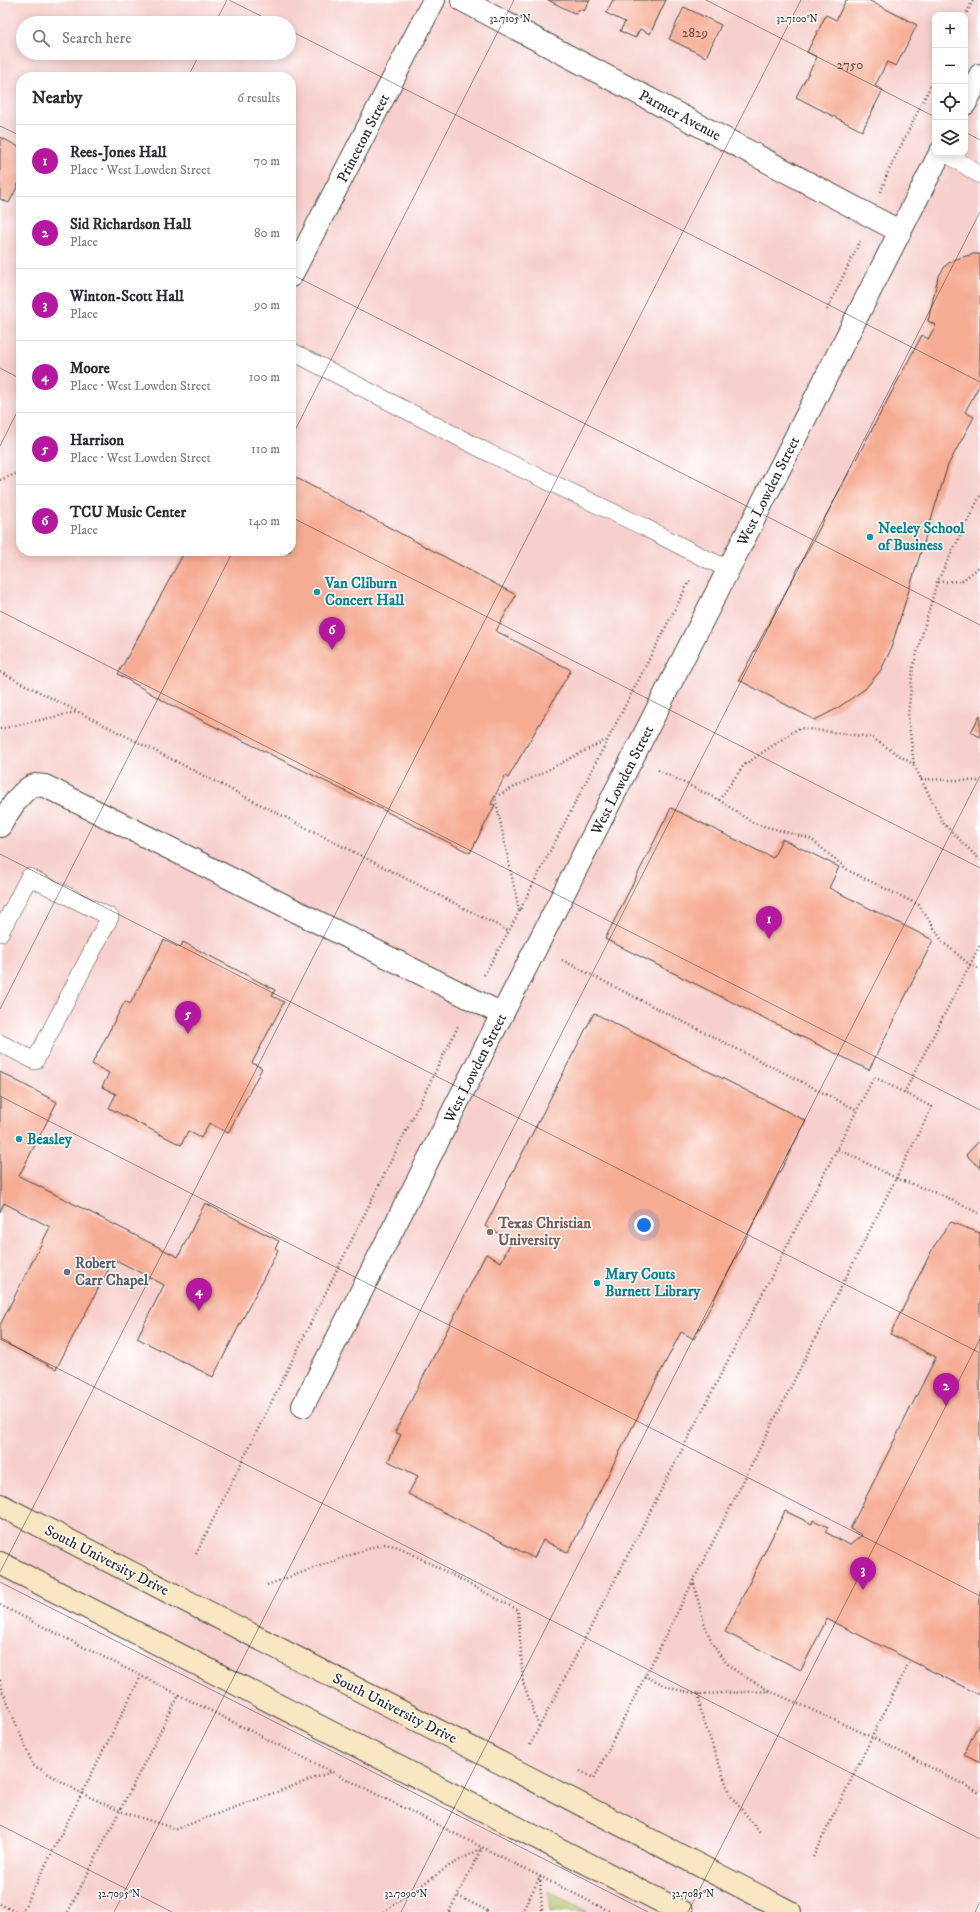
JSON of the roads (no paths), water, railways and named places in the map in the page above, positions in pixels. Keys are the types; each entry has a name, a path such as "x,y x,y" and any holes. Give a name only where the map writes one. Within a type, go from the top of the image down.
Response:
{"main road":[{"name":"South University Drive","path":"0,1505 790,1912"},
{"path":"0,1563 682,1912"}],"street":[{"name":"Princeton Street","path":"296,266 434,0"},
{"name":"Parmer Avenue","path":"462,0 899,231"},
{"path":"968,98 980,75"},
{"name":"West Lowden Street","path":"303,1406 938,156"},
{"path":"0,826 6,813 26,790 35,785 45,786 502,1014"}],"lane":[{"path":"951,156 980,175"},
{"path":"296,355 491,454 637,523 702,557 729,569"},
{"path":"0,933 29,877 110,917 35,1061 0,1043"}],"place":[{"name":"Neeley School of Business","path":"870,537"},
{"name":"Van Cliburn Concert Hall","path":"317,592"},
{"name":"TCU Music Center","path":"332,650"},
{"name":"Rees-Jones Hall","path":"769,939"},
{"name":"Harrison","path":"188,1034"},
{"name":"Beasley","path":"19,1139"},
{"name":"Texas Christian University","path":"490,1232"},
{"name":"Robert Carr Chapel","path":"67,1272"},
{"name":"Mary Couts Burnett Library","path":"597,1283"},
{"name":"Moore","path":"199,1311"},
{"name":"Sid Richardson Hall","path":"946,1406"},
{"name":"Winton-Scott Hall","path":"863,1590"}]}
